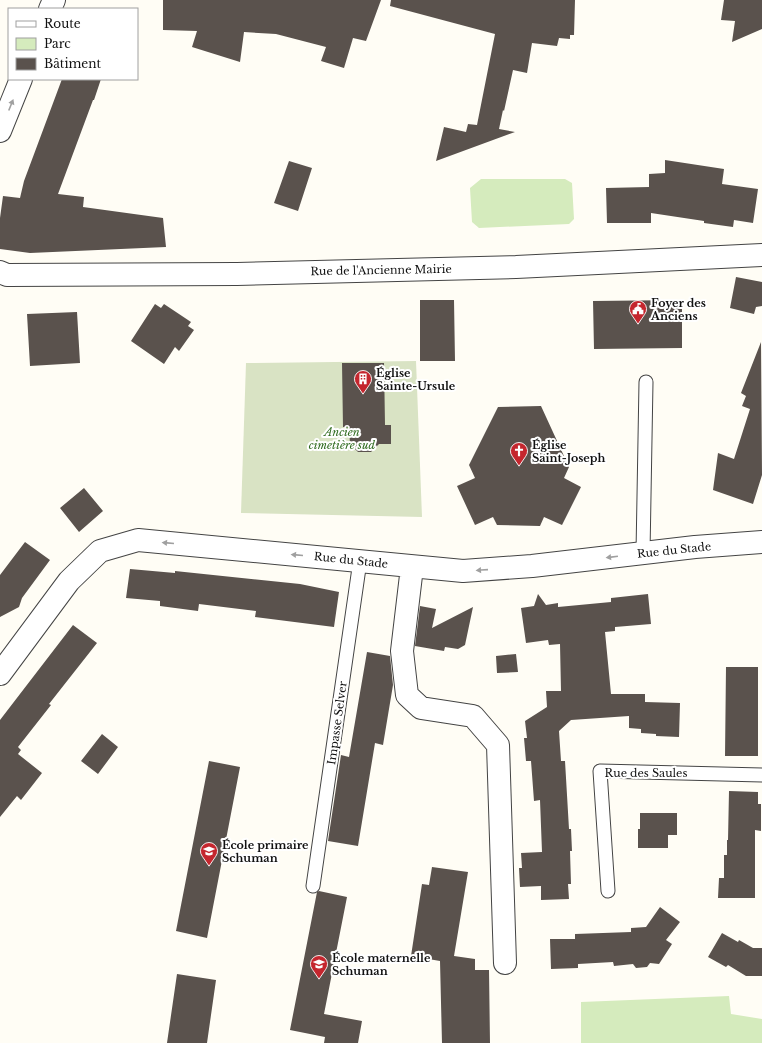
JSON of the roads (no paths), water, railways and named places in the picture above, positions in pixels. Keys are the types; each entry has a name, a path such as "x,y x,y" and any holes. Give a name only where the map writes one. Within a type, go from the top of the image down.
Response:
{"street":[{"path":"0,131 21,80"},
{"name":"Rue de l'Ancienne Mairie","path":"0,272 7,275 237,274 516,267 762,255"},
{"name":"Rue du Stade","path":"0,674 69,581 100,551 138,540 463,571 532,566 695,547 762,542"},
{"path":"412,566 402,651 407,695 421,708 473,716 498,745 505,962"}],"lane":[{"path":"643,553 646,382"},
{"name":"Impasse Selver","path":"313,886 360,561"},
{"name":"Rue des Saules","path":"608,891 600,771 762,775"}],"place":[{"name":"Foyer des Anciens","path":"638,324"},
{"name":"Église Sainte-Ursule","path":"363,394"},
{"name":"Église Saint-Joseph","path":"519,466"},
{"name":"École primaire Schuman","path":"209,866"},
{"name":"École maternelle Schuman","path":"319,979"}],"park label":[{"name":"Ancien cimetière sud","path":"342,438"}]}
